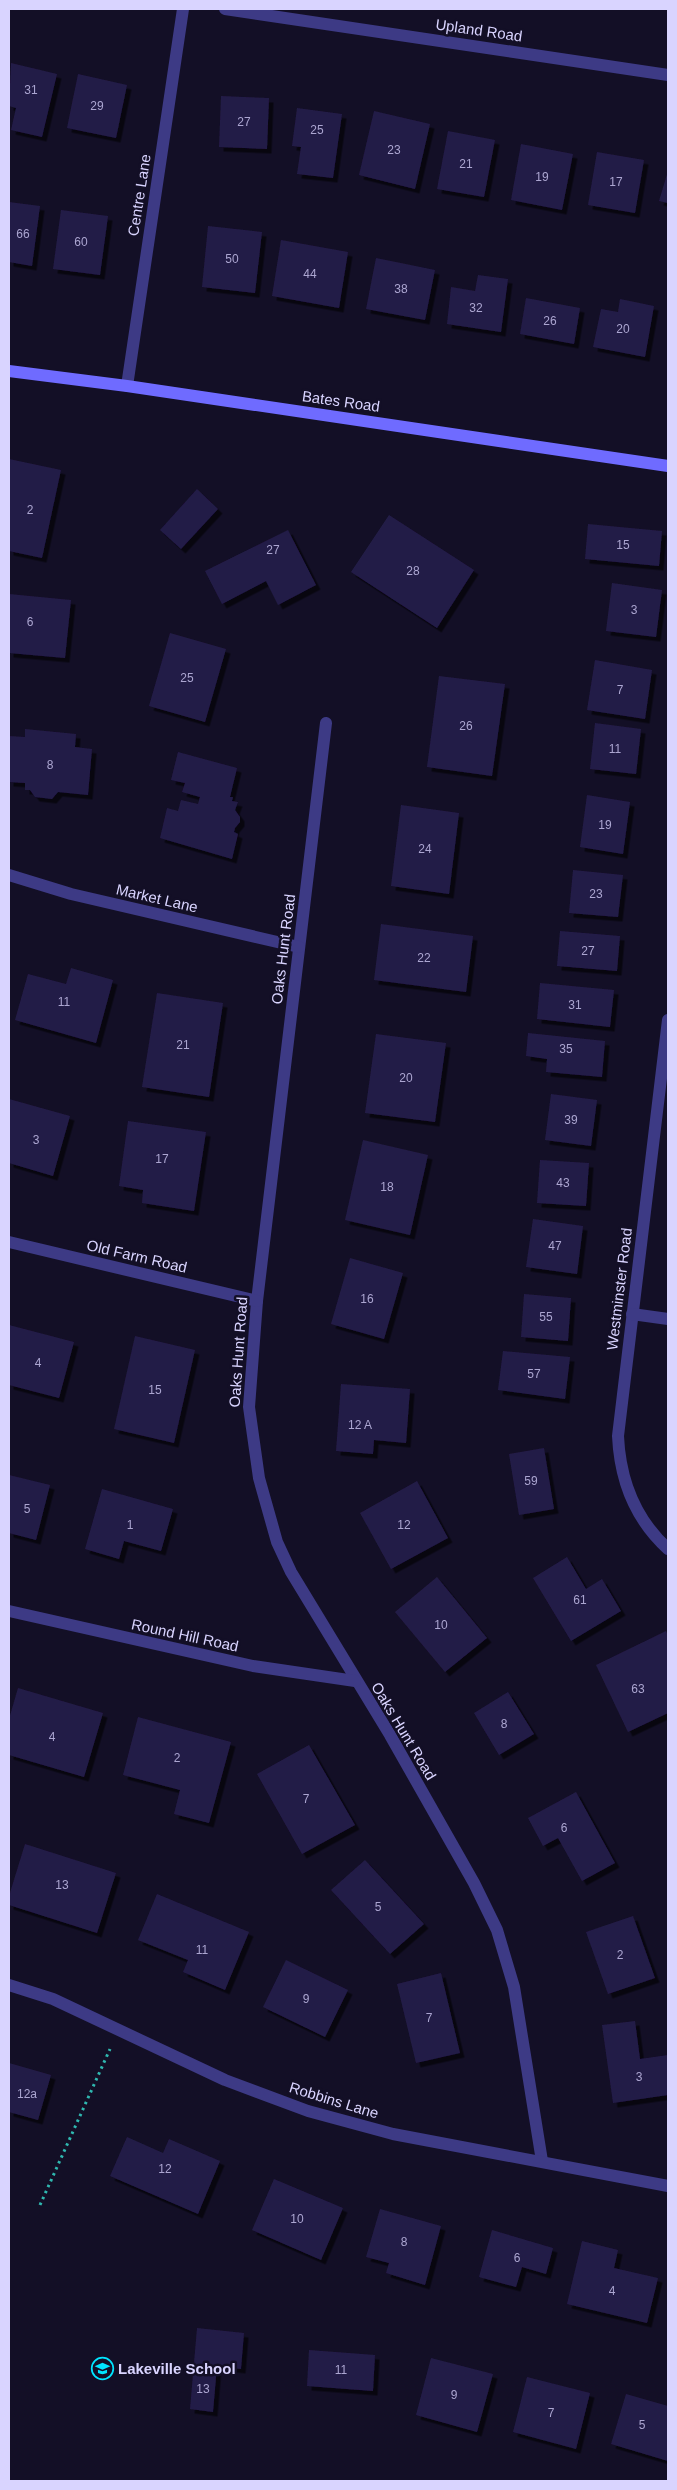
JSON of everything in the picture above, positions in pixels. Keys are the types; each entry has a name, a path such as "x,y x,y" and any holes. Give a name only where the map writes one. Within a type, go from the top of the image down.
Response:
{"street":[{"name":"Centre Lane","path":"126,386 183,9"},
{"name":"Upland Road","path":"226,9 668,75"},
{"name":"Bates Road","path":"9,371 126,386 668,466"},
{"name":"Oaks Hunt Road","path":"326,723 257,1301 249,1407 259,1478 277,1542 291,1572 355,1681 390,1735 474,1883 497,1930 514,1987 542,2161"},
{"name":"Market Lane","path":"9,875 71,894 299,947"},
{"name":"Westminster Road","path":"668,1020 618,1436 622,1472 636,1509 647,1526 668,1548"},
{"name":"Old Farm Road","path":"9,1242 257,1301"},
{"path":"632,1314 668,1319"},
{"name":"Round Hill Road","path":"9,1611 253,1666 355,1681"},
{"name":"Robbins Lane","path":"9,1985 53,1999 225,2080 308,2111 393,2134 668,2186"}],"path":[{"path":"40,2205 118,2030"}],"building":[{"path":"11,63 57,74 42,137 11,130 16,108 9,106"},
{"path":"78,74 127,85 116,138 67,128"},
{"path":"221,96 269,98 267,149 219,147"},
{"path":"297,108 342,114 333,178 297,174 301,147 292,146"},
{"path":"374,111 430,124 415,189 359,175"},
{"path":"448,131 495,140 484,197 437,189"},
{"path":"521,144 573,154 562,210 511,200"},
{"path":"597,152 644,160 635,213 588,205"},
{"path":"668,171 668,203 659,201"},
{"path":"9,202 40,206 32,266 9,262"},
{"path":"61,210 108,216 100,275 53,269"},
{"path":"208,226 262,232 255,293 202,287"},
{"path":"281,240 348,252 339,308 272,296"},
{"path":"376,258 435,270 425,320 366,309"},
{"path":"478,275 508,279 501,332 447,324 451,287 475,291"},
{"path":"526,298 580,308 574,344 520,334"},
{"path":"620,299 654,306 645,357 593,347 601,309 618,312"},
{"path":"9,459 61,470 42,558 9,551"},
{"path":"197,489 218,509 181,549 160,530"},
{"path":"389,515 474,570 437,628 351,572"},
{"path":"588,524 662,531 659,566 585,559"},
{"path":"288,530 316,585 278,605 266,581 222,604 205,571"},
{"path":"612,583 662,590 656,637 606,631"},
{"path":"9,594 71,600 65,658 9,653"},
{"path":"170,633 226,649 205,722 149,706"},
{"path":"595,660 652,670 645,719 587,710"},
{"path":"439,676 505,684 492,776 427,767"},
{"path":"595,723 641,729 636,774 590,769"},
{"path":"25,729 76,734 75,747 92,749 88,795 58,792 52,799 35,797 30,790 25,790 25,783 9,782 9,736 25,737"},
{"path":"178,752 237,768 230,797 233,797 232,801 238,802 235,810 240,817 240,822 234,832 238,834 232,859 160,838 167,808 178,811 181,800 198,804 200,797 182,792 185,783 171,780"},
{"path":"587,795 630,802 623,854 580,847"},
{"path":"401,805 459,813 449,894 391,886"},
{"path":"573,870 623,875 618,917 569,913"},
{"path":"381,924 473,936 466,992 374,980"},
{"path":"560,931 620,936 617,971 557,966"},
{"path":"71,968 113,980 96,1043 15,1020 28,974 66,984"},
{"path":"540,983 614,990 610,1027 537,1019"},
{"path":"157,993 223,1003 209,1097 142,1087"},
{"path":"528,1033 605,1041 602,1077 546,1072 547,1059 526,1056"},
{"path":"376,1034 446,1043 435,1122 365,1113"},
{"path":"551,1094 597,1100 591,1146 545,1140"},
{"path":"9,1099 70,1116 53,1176 9,1163"},
{"path":"128,1121 206,1132 194,1211 142,1203 143,1190 119,1186"},
{"path":"363,1140 428,1155 410,1235 345,1220"},
{"path":"540,1160 589,1163 586,1206 537,1203"},
{"path":"533,1219 583,1226 577,1274 526,1267"},
{"path":"350,1258 403,1273 384,1339 331,1324"},
{"path":"524,1294 571,1298 568,1341 521,1337"},
{"path":"9,1325 74,1342 59,1398 9,1385"},
{"path":"135,1336 195,1350 174,1443 114,1429"},
{"path":"503,1351 570,1357 565,1399 498,1390"},
{"path":"341,1384 410,1389 406,1443 374,1440 373,1454 336,1451"},
{"path":"544,1448 554,1509 519,1515 509,1454"},
{"path":"9,1475 50,1485 36,1540 9,1533"},
{"path":"417,1481 448,1538 391,1569 360,1513"},
{"path":"102,1489 173,1509 161,1551 124,1541 119,1559 85,1549"},
{"path":"567,1557 586,1589 602,1579 621,1611 571,1641 533,1578"},
{"path":"437,1577 487,1638 445,1672 395,1612"},
{"path":"666,1631 668,1636 668,1713 628,1732 596,1665"},
{"path":"18,1688 103,1713 84,1777 9,1755 9,1719"},
{"path":"508,1692 534,1734 499,1755 474,1713"},
{"path":"138,1717 231,1742 209,1823 174,1814 180,1790 123,1775"},
{"path":"309,1745 355,1825 302,1854 257,1774"},
{"path":"576,1792 615,1863 582,1881 558,1838 543,1846 528,1818"},
{"path":"25,1844 116,1873 97,1933 9,1905 9,1896"},
{"path":"365,1860 424,1924 390,1954 331,1890"},
{"path":"157,1894 249,1932 225,1990 183,1972 188,1960 138,1940"},
{"path":"633,1916 655,1978 608,1994 586,1932"},
{"path":"286,1960 348,1990 325,2037 263,2007"},
{"path":"441,1973 460,2053 416,2063 397,1984"},
{"path":"635,2021 640,2059 668,2055 668,2095 613,2103 602,2025"},
{"path":"9,2063 51,2075 38,2120 9,2112"},
{"path":"127,2137 163,2153 169,2139 220,2161 198,2214 110,2176"},
{"path":"274,2179 343,2208 321,2260 252,2230"},
{"path":"380,2209 441,2226 425,2285 386,2273 389,2263 366,2257"},
{"path":"492,2230 553,2248 546,2274 522,2267 516,2287 479,2277"},
{"path":"582,2241 618,2250 614,2268 658,2278 647,2323 567,2304"},
{"path":"197,2328 244,2333 241,2369 217,2366 213,2412 190,2409"},
{"path":"309,2350 375,2355 373,2391 307,2386"},
{"path":"431,2358 493,2374 477,2432 416,2415"},
{"path":"527,2377 590,2393 576,2449 513,2432"},
{"path":"626,2394 668,2406 668,2461 611,2444"}],"place":[{"name":"Lakeville School","path":"102,2368"}]}
